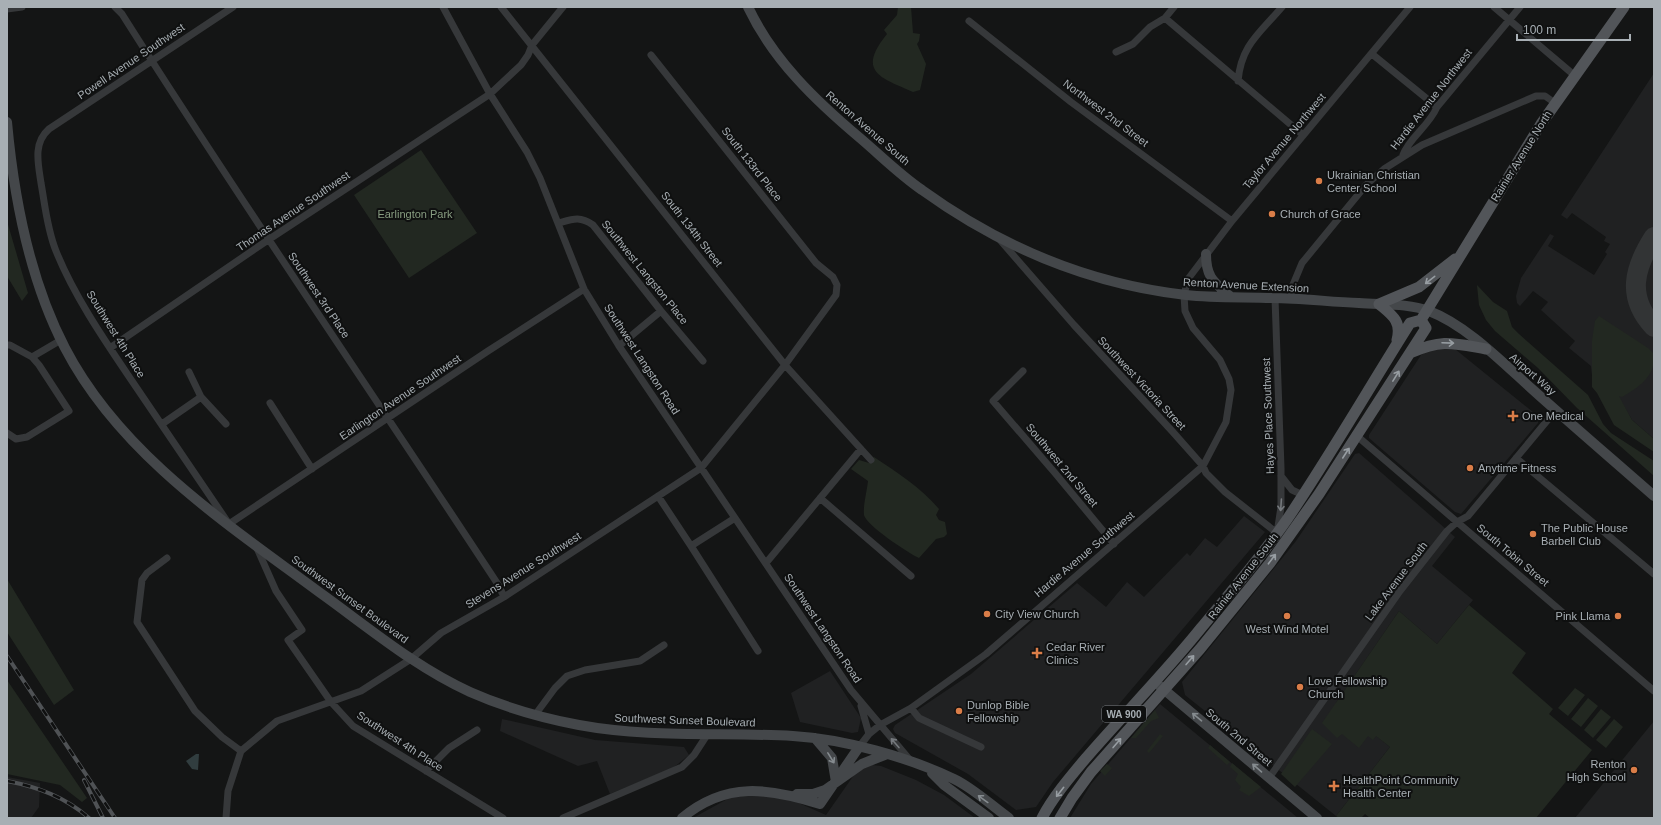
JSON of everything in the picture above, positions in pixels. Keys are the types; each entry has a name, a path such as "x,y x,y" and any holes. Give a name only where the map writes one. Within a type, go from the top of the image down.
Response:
{"main road":[{"name":"Renton Avenue South","path":"748,7 782,61 807,89 839,120 920,189 962,217 1000,239"},
{"name":"Rainier Avenue North","path":"1424,315 1555,102 1624,7"},
{"name":"Southwest Sunset Boulevard","path":"7,122 10,154 25,238 42,296 61,340 88,386 106,411 173,479 256,544 411,659 470,692 535,715 612,730 707,735 794,736 815,738 887,754 910,761 956,780 1008,818"},
{"name":"Renton Avenue Extension","path":"1000,239 1058,265 1098,279 1184,295 1379,304 1424,315"},
{"path":"1206,254 1206,268 1209,275 1231,297"},
{"path":"1396,344 1400,330 1398,324 1391,314 1379,304 1419,287 1460,255"},
{"name":"Rainier Avenue South","path":"1042,818 1079,766 1191,640 1277,532 1303,495 1410,323 1424,315 1426,328 1319,494 1270,563 1165,690 1091,772 1072,798 1060,818"},
{"name":"Airport Way","path":"1424,315 1453,324 1486,349 1654,496"},
{"path":"1410,353 1428,345 1441,343 1455,343 1486,349"},
{"name":"South 2nd Street","path":"1155,682 1313,816"},
{"path":"815,738 832,758 836,782 862,764 887,754"},
{"name":"Hardie Avenue Southwest","path":"787,794 820,804 859,747"},
{"name":"Southwest Sunset Boulevard","path":"927,769 944,785 989,818"},
{"name":"Hardie Avenue Southwest","path":"682,818 705,804 727,795 751,791 787,794 819,792 836,782"}],"street":[{"path":"7,9 22,7"},
{"name":"Southwest 3rd Place","path":"115,7 122,14 268,240 389,418 500,586 504,597"},
{"name":"Powell Avenue Southwest","path":"42,135 233,7"},
{"name":"Southwest Langston Road","path":"443,7 490,94 516,133 530,158 558,223 584,290 619,346 860,702 910,761"},
{"name":"South 134th Street","path":"501,7 785,365 871,460"},
{"name":"Thomas Avenue Southwest","path":"110,348 268,240 490,94 520,65 528,55 532,45 563,7"},
{"path":"1116,52 1133,44 1150,27 1165,18 1174,7"},
{"path":"1238,81 1240,63 1246,48 1282,7"},
{"name":"Taylor Avenue Northwest","path":"1184,295 1188,279 1206,254 1410,7"},
{"path":"1494,7 1574,75"},
{"name":"Hardie Avenue Northwest","path":"1291,299 1292,287 1302,263 1366,185 1403,155 1431,120 1437,107 1520,7"},
{"path":"1165,18 1303,135"},
{"name":"Northwest 2nd Street","path":"969,22 1072,102 1232,221"},
{"path":"1372,54 1437,107"},
{"name":"South 133rd Place","path":"651,55 816,263 833,277 838,285"},
{"path":"1403,155 1422,145 1536,96 1545,96 1555,102"},
{"name":"Southwest 4th Place","path":"42,135 37,158 48,226 56,250 70,280 110,348 230,524"},
{"name":"Southwest Langston Place","path":"558,223 576,218 585,219 593,225 661,311 703,361"},
{"name":"Southwest Victoria Street","path":"1000,239 1074,325 1203,466 1206,473 1226,492 1277,532"},
{"name":"Stevens Avenue Southwest","path":"241,751 277,721 361,691 411,659 442,633 504,597 702,468 785,365 836,295 838,285"},
{"name":"Earlington Avenue Southwest","path":"230,524 488,351 584,290"},
{"name":"Hardie Avenue Southwest","path":"859,747 869,734 880,725 911,708 986,654 1203,466 1226,422 1231,390 1229,379 1220,360 1193,328 1185,311 1184,295"},
{"name":"Hayes Place Southwest","path":"1275,298 1281,476 1281,507 1277,532"},
{"path":"619,346 661,311"},
{"path":"32,357 61,340"},
{"path":"7,345 32,357 39,365 69,412 26,437 16,439 7,433"},
{"name":"Southwest 2nd Street","path":"1023,371 993,401 1114,544"},
{"path":"189,372 201,397 226,424"},
{"path":"162,424 201,397"},
{"path":"270,403 312,469"},
{"name":"Lake Avenue South","path":"1269,778 1400,591 1447,531 1457,522 1468,516 1556,410"},
{"name":"South Tobin Street","path":"1357,436 1653,689"},
{"path":"766,563 861,450"},
{"path":"1516,458 1654,574"},
{"path":"1281,476 1292,490 1303,495"},
{"path":"658,496 758,652"},
{"path":"820,498 911,576"},
{"path":"691,546 735,518"},
{"name":"Southwest 4th Place","path":"256,544 276,591 302,630 288,640 331,702 353,726 503,818"},
{"path":"167,558 147,572 142,580 137,622 195,711 222,737 241,751 228,791 226,818"},
{"path":"535,715 555,688 568,676 585,670 640,661 664,645"},
{"name":"Southwest Langston Road","path":"860,702 869,734"},
{"path":"911,708 919,718 981,748"},
{"path":"426,771 449,748 476,730"},
{"path":"563,818 682,767 694,754 707,735"}],"shaded area":[{"path":"1654,73 1654,439 1632,420 1618,396 1593,385 1591,366 1569,348 1575,341 1541,310 1548,302 1533,291 1520,306 1517,303 1516,296 1521,278 1550,234 1554,236 1548,246 1594,275 1607,254 1605,252 1610,244 1604,241 1606,237 1572,213 1567,219 1561,215"},
{"path":"1437,347 1455,349 1539,417 1538,423 1461,514 1455,512 1369,438 1369,435 1421,355 1428,349"},
{"path":"1359,453 1455,537 1432,566 1473,600 1437,644 1399,611 1336,703 1390,747 1336,816 1185,695 1182,682 1296,541 1355,454"},
{"path":"1244,516 1265,532 1053,782 1036,807 1016,810 968,774 895,733 893,729 895,725 971,674 1077,583 1106,607 1127,582 1144,597 1187,553 1190,556 1205,538 1217,547"},
{"path":"830,671 861,718 858,732 852,733 800,722 791,693"},
{"path":"1160,704 1298,818 1070,818 1091,784"},
{"path":"502,719 595,740 684,747 689,755 673,768 610,794 597,761 578,766 500,731"},
{"name":"Renton High School","path":"1654,721 1654,818 1575,818"},
{"path":"196,754 199,754 198,770 192,769 186,761"},
{"path":"872,765 881,766 916,780 944,795 975,818 693,818 731,797 776,793 826,815 856,772"},
{"path":"7,777 40,783 39,807 31,818 7,818"}],"green space":[{"path":"898,7 911,7 913,33 920,34 917,44 926,64 920,90 913,92 883,78 876,72 873,65 873,57 887,34 884,30 897,15"},
{"name":"Earlington Park","path":"421,150 477,233 409,278 354,195"},
{"path":"7,221 28,293 22,301 7,276"},
{"path":"1477,285 1493,302 1507,311 1512,327 1519,334 1588,395 1603,424 1611,433 1654,461 1654,476 1577,408 1538,368 1495,331 1486,320 1479,305"},
{"path":"1599,316 1648,348 1654,354 1652,369 1645,380 1622,397 1619,396 1632,420 1654,439 1654,452 1614,425 1597,393 1592,387 1592,341 1595,321"},
{"path":"874,457 908,481 932,501 939,509 936,515 939,520 945,522 947,534 944,537 936,539 919,558 897,545 866,520 864,511 868,481 851,469 859,460 869,463"},
{"path":"7,579 74,690 54,705 7,632"},
{"path":"1469,605 1526,653 1512,673 1553,709 1549,714 1592,750 1536,818 1370,818 1365,814 1361,818 1339,818 1336,816 1390,747 1376,736 1373,740 1368,736 1359,748 1342,734 1337,738 1322,723 1399,611 1437,644"},
{"path":"7,680 87,798 82,802 60,785 7,774"},
{"path":"1575,688 1585,695 1568,716 1558,708"},
{"path":"1588,698 1598,706 1581,727 1571,719"},
{"path":"1601,709 1611,717 1593,738 1584,730"},
{"path":"1155,710 1159,718 1151,721 1136,738 1131,738"},
{"path":"1614,719 1623,727 1606,748 1596,740"},
{"path":"1312,729 1332,744 1295,787 1281,774"},
{"path":"1160,734 1163,736 1149,753 1147,751"},
{"path":"1210,745 1230,762 1227,765 1208,748"},
{"path":"1232,763 1261,787 1249,796 1239,790 1241,787 1235,780 1238,774 1230,767"},
{"path":"1107,764 1112,768 1105,776 1100,771"}],"taxiway":[{"path":"1654,237 1642,260 1636,282 1636,294 1639,305 1645,316 1654,327"}],"railway":[{"path":"7,656 115,818"},
{"path":"84,780 103,818"},
{"path":"7,781 30,786 51,794 70,804 89,818"}],"place":[{"name":"Ukrainian Christian Center School","path":"1319,181"},
{"name":"Church of Grace","path":"1272,214"},
{"name":"One Medical","path":"1513,416"},
{"name":"Anytime Fitness","path":"1470,468"},
{"name":"The Public House Barbell Club","path":"1533,534"},
{"name":"City View Church","path":"987,614"},
{"name":"West Wind Motel","path":"1287,616"},
{"name":"Pink Llama","path":"1618,616"},
{"name":"Cedar River Clinics","path":"1037,653"},
{"name":"Love Fellowship Church","path":"1300,687"},
{"name":"Dunlop Bible Fellowship","path":"959,711"},
{"name":"Renton High School","path":"1634,770"},
{"name":"HealthPoint Community Health Center","path":"1334,786"}]}
